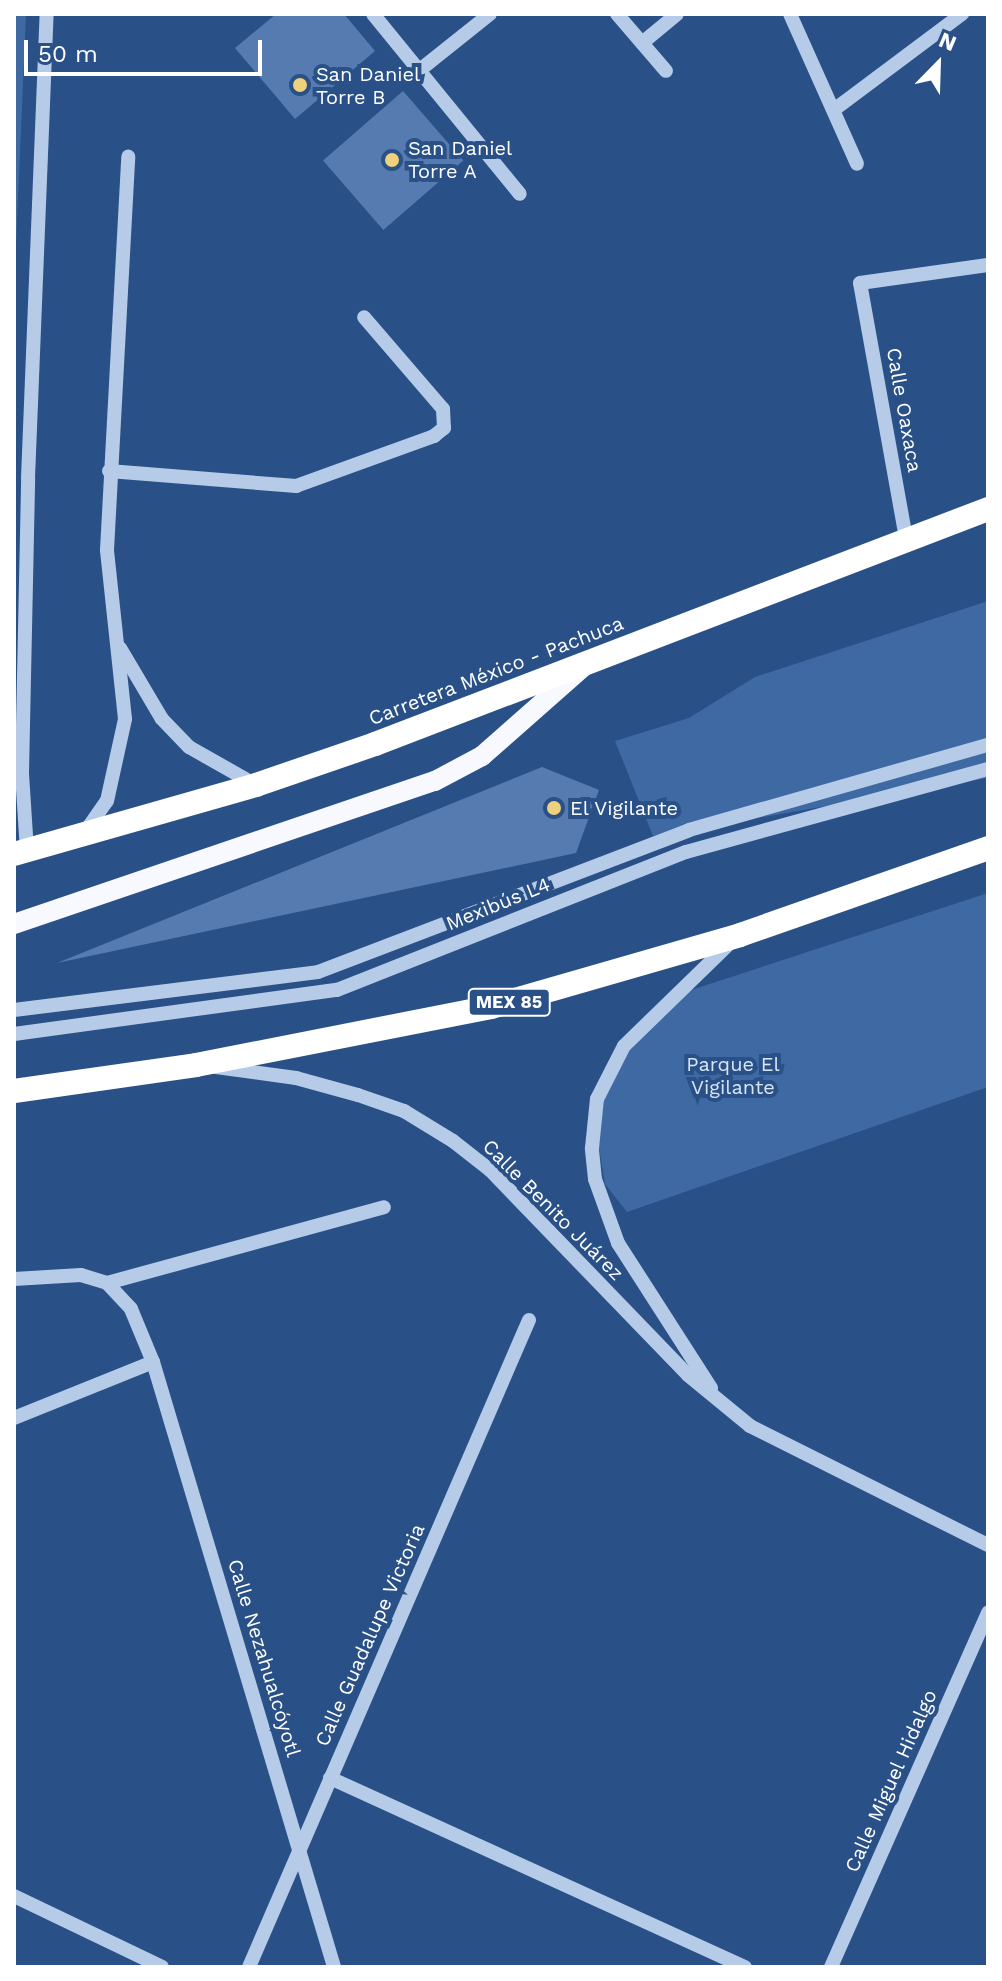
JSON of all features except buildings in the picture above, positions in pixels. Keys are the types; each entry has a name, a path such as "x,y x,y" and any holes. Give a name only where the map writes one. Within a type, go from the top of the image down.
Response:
{"highway":[{"name":"Carretera México - Pachuca","path":"20,853 256,785 907,544 988,509"},
{"name":"MEX 85","path":"14,1091 196,1065 491,1007 740,935 988,848"}],"main road":[{"path":"14,924 435,781 482,756 590,661"}],"street":[{"path":"20,853 28,493 47,14"},
{"path":"373,14 520,194"},
{"path":"421,69 490,14"},
{"path":"617,14 666,71"},
{"path":"642,43 677,14"},
{"path":"790,14 857,164"},
{"path":"835,109 962,14"},
{"path":"83,835 107,801 121,759 125,719 107,550 128,157"},
{"name":"Calle Oaxaca","path":"907,544 860,283 988,265"},
{"path":"109,471 296,486 434,436 444,428 443,409 364,317"},
{"path":"118,645 162,719 189,747 256,785"},
{"name":"Mexibús L4","path":"14,1010 318,972 689,830 988,745"},
{"name":"Mexibús L4","path":"14,1034 337,990 686,852 988,769"},
{"name":"Calle Benito Juárez","path":"715,1395 618,1243 595,1179 593,1119 624,1046 740,935"},
{"name":"Calle Benito Juárez","path":"196,1065 296,1078 404,1111 453,1141 715,1395 776,1443 988,1545"},
{"path":"14,1279 81,1275 107,1283 384,1207"},
{"name":"Calle Nezahualcóyotl","path":"107,1283 131,1309 153,1362 300,1844 334,1967"},
{"name":"Calle Guadalupe Victoria","path":"249,1967 529,1320"},
{"path":"14,1418 153,1362"},
{"name":"Calle Miguel Hidalgo","path":"831,1967 988,1612"},
{"path":"330,1778 745,1967"},
{"path":"14,1896 162,1967"}],"green space":[{"path":"14,14 26,14 14,292"},
{"path":"988,601 988,778 653,836 615,741 689,718 755,677"},
{"name":"Parque El Vigilante","path":"988,893 988,1087 627,1212 605,1184 598,1142 604,1100 624,1053 688,991"}],"place":[{"name":"San Daniel Torre B","path":"300,85"},
{"name":"San Daniel Torre A","path":"392,160"},
{"name":"El Vigilante","path":"554,808"}]}
